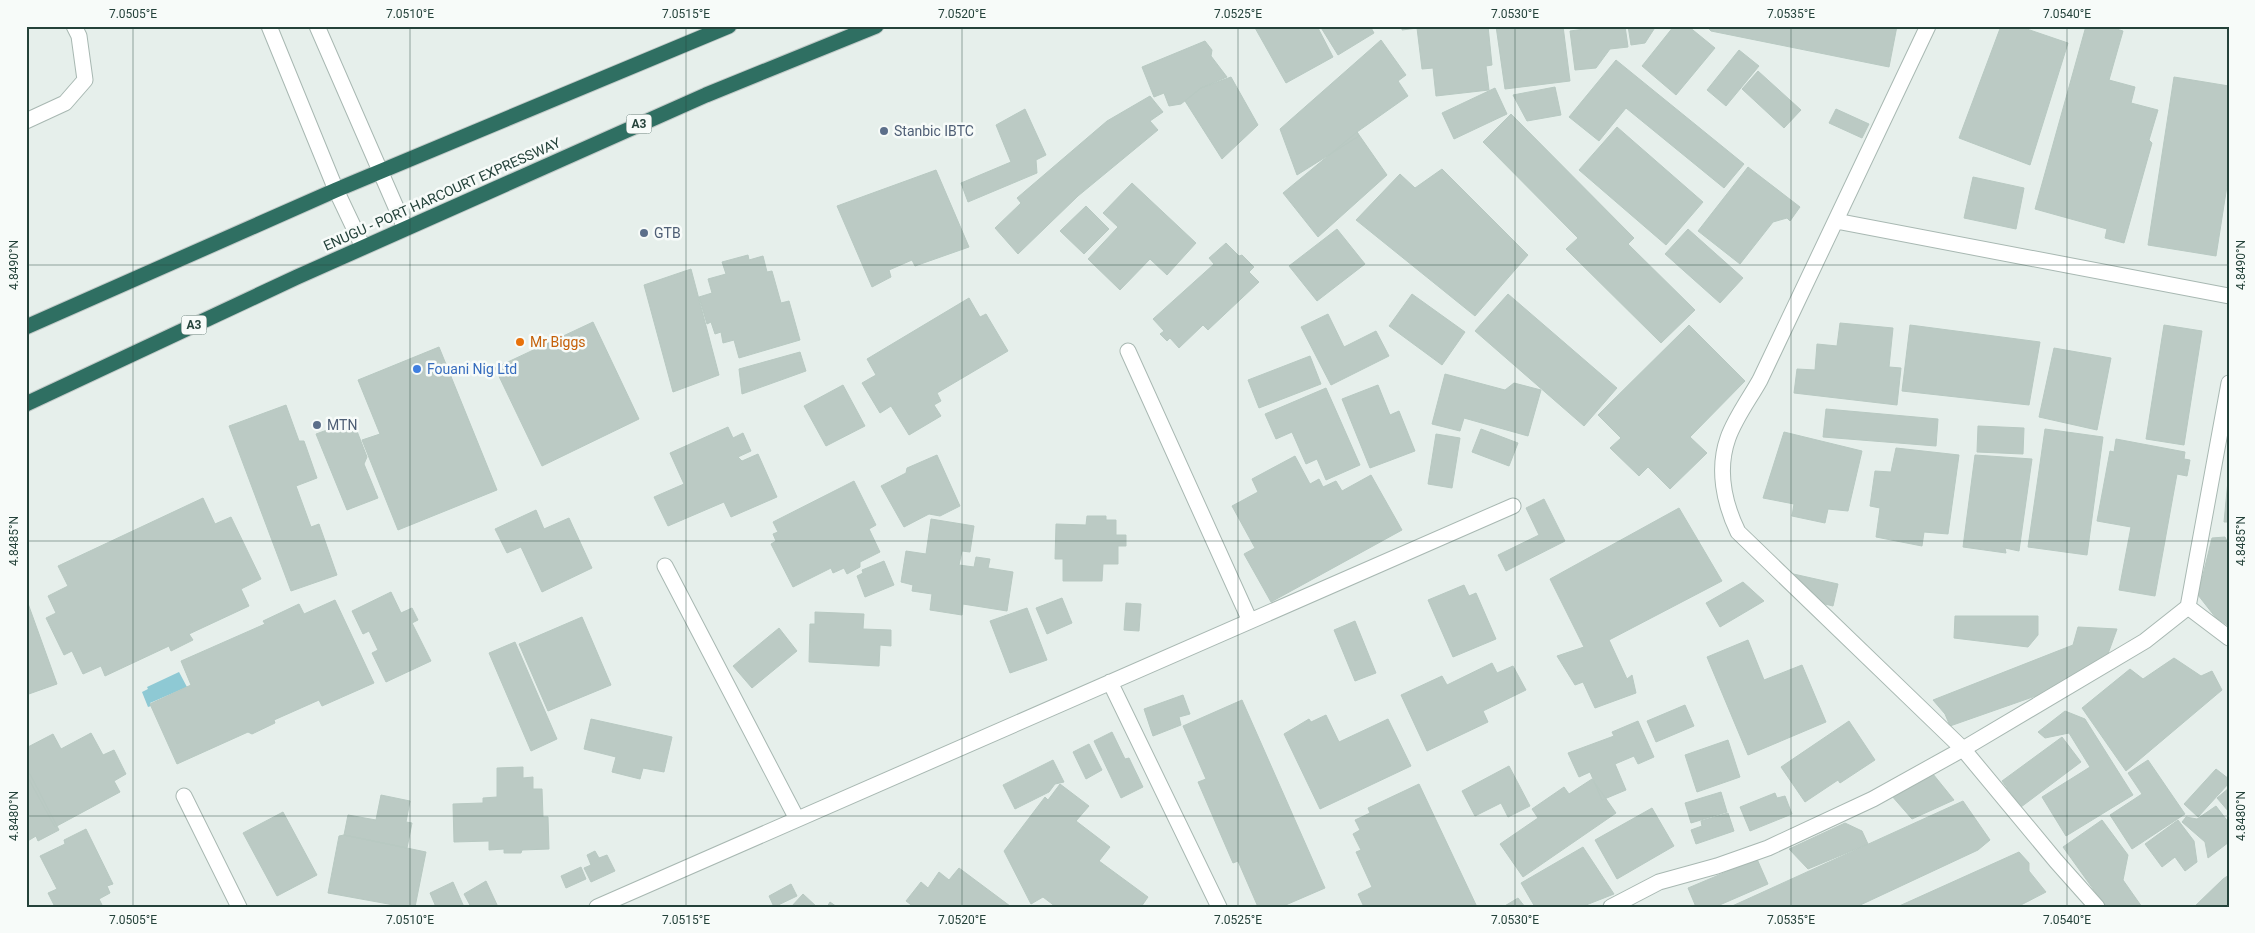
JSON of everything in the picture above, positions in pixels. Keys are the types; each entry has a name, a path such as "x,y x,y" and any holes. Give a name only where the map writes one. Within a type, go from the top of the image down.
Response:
{"highway":[{"path":"26,327 336,190 729,26"},
{"name":"ENUGU - PORT HARCOURT EXPRESSWAY","path":"26,404 363,247 706,94 876,26"}],"street":[{"path":"26,121 66,103 85,80 79,36 74,26"},
{"path":"268,26 336,190 363,247"},
{"path":"317,26 405,228"},
{"path":"1928,26 1760,380 1728,436 1723,471 1728,511 1738,532 1963,749 2056,861 2097,907"},
{"path":"1836,221 2229,296"},
{"path":"1128,351 1250,621"},
{"path":"1611,907 1659,882 1717,866 1768,848 1872,799 1963,749 2145,641 2188,607 2229,383"},
{"path":"597,907 1513,506"},
{"path":"666,566 798,819"},
{"path":"2188,607 2229,638"},
{"path":"1110,682 1219,907"},
{"path":"184,796 239,907"}],"water":[{"path":"179,672 187,687 150,703 151,706 148,707 142,692 148,689 147,687"}],"building":[{"path":"1254,26 1317,26 1333,57 1286,83"},
{"path":"1320,26 1370,26 1374,33 1338,55"},
{"path":"1402,26 1488,26 1492,65 1486,66 1489,90 1436,96 1433,68 1422,69 1417,28 1402,30"},
{"path":"1496,26 1563,26 1570,81 1505,89"},
{"path":"1607,26 1625,26 1628,47 1610,49 1596,68 1575,70 1570,31"},
{"path":"1628,26 1656,26 1645,43 1631,45"},
{"path":"1674,26 1688,26 1715,48 1676,95 1642,66"},
{"path":"1706,26 1897,26 1889,67 1711,31"},
{"path":"2001,26 2018,26 2068,43 2030,165 1959,138"},
{"path":"2086,26 2107,26 2123,31 2109,80 2135,87 2131,103 2158,110 2149,140 2152,143 2124,243 2105,238 2107,229 2035,209"},
{"path":"1381,40 1406,75 1398,81 1408,96 1357,132 1359,136 1297,175 1280,129"},
{"path":"1205,41 1212,50 1211,56 1227,77 1201,88 1181,104 1169,106 1164,93 1154,97 1142,67"},
{"path":"1739,50 1759,66 1726,106 1707,90"},
{"path":"1616,60 1744,164 1724,188 1626,108 1599,141 1569,117"},
{"path":"1758,71 1801,110 1784,128 1742,89"},
{"path":"1231,77 1258,125 1222,159 1185,101 1201,88"},
{"path":"2174,77 2229,86 2229,173 2216,256 2148,245"},
{"path":"1555,87 1561,115 1527,121 1513,95"},
{"path":"1495,88 1507,114 1454,139 1442,113"},
{"path":"1150,96 1163,112 1150,121 1158,130 1078,196 1018,254 995,228 1021,203 1017,198 1107,121"},
{"path":"1025,109 1046,155 1036,160 1037,173 968,202 961,183 1011,162 996,125"},
{"path":"1836,109 1869,124 1862,138 1829,123"},
{"path":"1511,114 1634,238 1628,244 1695,310 1661,343 1566,249 1578,238 1483,142"},
{"path":"1617,127 1703,202 1666,245 1579,170"},
{"path":"1357,132 1387,175 1318,237 1283,193"},
{"path":"1748,167 1800,207 1790,221 1787,218 1773,222 1740,264 1698,231"},
{"path":"1442,169 1528,255 1475,316 1356,220 1400,174 1415,188"},
{"path":"936,170 969,247 915,266 912,260 889,270 891,277 872,287 837,206"},
{"path":"1973,177 2024,188 2016,229 1964,218"},
{"path":"1132,183 1196,243 1167,275 1150,259 1120,290 1088,259 1118,227 1103,213"},
{"path":"1086,206 1109,229 1084,254 1060,231"},
{"path":"1337,229 1365,264 1317,301 1289,266"},
{"path":"1688,229 1743,278 1720,303 1665,254"},
{"path":"1226,243 1254,267 1249,272 1259,282 1208,330 1203,325 1179,348 1170,338 1167,341 1160,334 1164,331 1153,319 1214,264 1209,258"},
{"path":"748,255 749,260 763,256 767,272 772,271 781,303 789,301 800,340 739,358 734,340 723,343 721,332 715,334 711,322 707,324 699,297 712,293 708,279 726,274 722,262"},
{"path":"691,269 719,375 673,392 644,285"},
{"path":"1412,294 1465,332 1442,365 1389,326"},
{"path":"1508,294 1617,388 1584,426 1475,331"},
{"path":"969,298 980,317 986,314 1008,351 937,393 941,401 934,405 941,416 909,435 891,406 880,413 862,383 876,375 867,359"},
{"path":"1328,314 1344,347 1376,331 1389,356 1331,385 1301,327"},
{"path":"593,322 639,419 542,466 495,368"},
{"path":"1840,323 1893,328 1889,367 1901,368 1897,405 1794,393 1797,369 1815,370 1817,344 1837,346"},
{"path":"1689,325 1745,381 1690,437 1707,453 1670,489 1648,467 1639,476 1610,448 1621,438 1598,415"},
{"path":"1910,325 2040,342 2029,405 1902,391"},
{"path":"2164,325 2202,331 2184,445 2146,439"},
{"path":"439,347 497,490 398,530 362,440 380,434 358,380"},
{"path":"2054,348 2111,358 2097,430 2039,417"},
{"path":"800,352 806,371 742,394 739,369"},
{"path":"1310,356 1321,384 1259,408 1248,380"},
{"path":"1445,374 1505,390 1514,383 1541,390 1528,436 1464,418 1460,431 1432,424"},
{"path":"843,385 865,426 826,446 804,406"},
{"path":"1378,385 1390,415 1399,411 1415,451 1370,468 1342,399"},
{"path":"1326,388 1360,465 1326,480 1317,459 1306,464 1292,432 1276,439 1265,414"},
{"path":"286,405 299,441 304,441 317,478 296,486 311,527 319,524 337,575 291,591 229,426"},
{"path":"1826,409 1938,419 1936,446 1823,437"},
{"path":"349,422 351,428 355,426 367,457 364,464 378,498 347,510 316,434"},
{"path":"1978,426 2024,428 2023,454 1977,452"},
{"path":"728,427 733,438 743,433 751,451 738,457 742,461 758,454 777,497 731,517 724,502 668,526 654,497 684,484 670,453"},
{"path":"1481,429 1518,443 1509,466 1472,452"},
{"path":"2045,429 2103,437 2087,555 2028,547"},
{"path":"1784,432 1862,451 1848,511 1828,509 1825,523 1792,516 1794,504 1763,498"},
{"path":"1436,434 1460,438 1452,488 1428,484"},
{"path":"2116,439 2185,452 2184,459 2190,460 2187,476 2177,474 2155,596 2119,590 2131,527 2097,521 2110,451 2114,452"},
{"path":"1896,448 1959,455 1948,534 1924,532 1922,546 1876,537 1880,508 1870,506 1875,471 1891,472"},
{"path":"937,455 960,506 940,516 929,514 904,527 881,486 906,473 907,468"},
{"path":"1975,455 2032,459 2019,551 2005,548 2006,553 1963,547"},
{"path":"1295,456 1310,484 1319,479 1323,487 1336,481 1342,491 1371,475 1402,530 1271,602 1244,554 1255,548 1232,506 1258,492 1252,479"},
{"path":"2229,470 2229,522 2224,522"},
{"path":"854,481 876,525 869,529 880,552 860,562 860,567 847,574 844,568 833,573 831,568 793,587 771,544 776,541 773,534 778,532 773,522"},
{"path":"203,498 215,524 231,517 261,579 241,589 249,606 189,634 193,640 171,651 169,646 105,676 101,666 83,674 72,651 64,655 46,618 56,613 48,596 68,586 58,566"},
{"path":"1544,499 1565,541 1506,571 1498,555 1539,535 1526,508"},
{"path":"1679,508 1722,581 1609,640 1627,679 1632,675 1636,693 1595,708 1583,682 1575,685 1557,656 1584,647 1550,579"},
{"path":"536,510 544,529 569,518 592,568 542,592 521,547 507,553 495,529"},
{"path":"1087,516 1106,516 1106,520 1116,520 1116,535 1126,535 1126,546 1118,546 1118,564 1103,564 1102,581 1063,581 1063,559 1055,559 1056,524 1086,525"},
{"path":"931,519 974,526 970,552 962,551 959,565 974,567 976,557 990,559 988,568 1013,572 1007,611 963,604 962,615 930,610 932,594 912,591 913,585 901,582 906,551 926,554"},
{"path":"2225,537 2229,545 2229,626 2216,618 2198,595 2212,538"},
{"path":"884,561 894,585 865,597 857,576 863,573 862,570"},
{"path":"1769,573 1789,573 1838,584 1833,606 1809,600"},
{"path":"1743,582 1764,601 1720,627 1706,603"},
{"path":"1464,585 1469,596 1476,593 1496,639 1453,657 1428,600"},
{"path":"391,592 401,613 412,608 418,620 412,623 431,661 386,682 372,653 378,650 369,631 363,634 352,611"},
{"path":"26,598 57,684 26,695"},
{"path":"1062,598 1072,623 1047,634 1036,608"},
{"path":"335,600 374,683 322,706 319,700 274,720 275,723 252,734 248,732 177,764 150,704 191,685 181,661 265,624 263,621 299,604 304,614"},
{"path":"1126,603 1141,604 1139,631 1124,630"},
{"path":"1027,608 1047,660 1010,673 990,621"},
{"path":"815,612 864,614 863,629 891,630 891,646 880,645 879,666 809,662 810,624 815,624"},
{"path":"1955,616 2038,616 2038,635 2028,647 1954,638"},
{"path":"582,617 611,685 548,711 519,644"},
{"path":"1355,621 1376,673 1355,681 1334,630"},
{"path":"2078,627 2117,629 2101,673 1950,726 1945,714 1933,700 2073,645"},
{"path":"779,628 797,651 752,688 733,666"},
{"path":"1748,640 1764,680 1802,665 1826,722 1748,755 1707,657"},
{"path":"515,642 557,739 531,751 489,653"},
{"path":"2174,658 2201,676 2212,671 2222,690 2126,771 2082,708 2130,669 2143,679"},
{"path":"1492,663 1497,673 1513,666 1526,690 1483,711 1488,722 1427,751 1401,695 1442,676 1447,685"},
{"path":"1183,695 1190,714 1179,717 1181,725 1153,736 1144,709"},
{"path":"1242,700 1325,888 1281,907 1258,907 1238,861 1233,863 1198,782 1206,779 1183,726"},
{"path":"1685,705 1694,726 1656,742 1647,721"},
{"path":"2065,711 2085,719 2133,795 2066,836 2042,797 2090,767 2069,733 2045,738 2038,732"},
{"path":"1326,715 1339,742 1388,719 1411,766 1320,809 1284,734 1309,719 1311,722"},
{"path":"591,719 672,737 664,772 643,768 640,779 612,772 616,757 584,749"},
{"path":"1638,721 1654,757 1638,764 1634,756 1615,764 1626,790 1602,800 1590,772 1579,777 1568,753 1614,736 1612,732"},
{"path":"1849,721 1875,760 1840,783 1838,780 1805,802 1781,767"},
{"path":"1112,732 1125,759 1129,758 1143,787 1121,798 1094,741"},
{"path":"91,733 103,755 114,750 126,774 114,781 120,792 55,827 26,774 26,748 53,734 61,749"},
{"path":"2062,737 2081,762 2021,807 2002,781"},
{"path":"1728,740 1740,777 1697,792 1685,755"},
{"path":"1089,744 1102,770 1086,779 1073,752"},
{"path":"1053,760 1064,782 1055,784 1049,792 1015,809 1003,785"},
{"path":"2148,760 2185,814 2132,849 2110,815 2142,794 2128,773"},
{"path":"1509,766 1530,806 1508,817 1501,803 1475,816 1462,791"},
{"path":"523,767 523,778 533,777 533,789 542,789 543,817 548,817 549,849 522,850 521,853 504,853 504,849 489,850 489,841 454,842 453,804 483,803 483,798 497,797 497,768"},
{"path":"2216,769 2229,779 2229,783 2198,817 2184,804"},
{"path":"30,774 59,830 38,841 36,836 26,842 26,775"},
{"path":"1933,774 1954,800 1912,819 1891,795"},
{"path":"1592,779 1616,813 1523,877 1500,844 1538,818 1532,809 1564,787 1569,794"},
{"path":"1060,784 1089,806 1076,821 1110,847 1099,861 1148,897 1141,907 1056,907 1043,897 1031,904 1004,851 1045,797 1048,800"},
{"path":"1419,784 1477,907 1364,907 1358,894 1372,887 1356,852 1361,850 1353,834 1360,830 1355,820 1370,813 1368,808"},
{"path":"2229,788 2229,812 2217,798"},
{"path":"1721,792 1727,812 1691,823 1685,803"},
{"path":"1775,793 1777,798 1785,796 1792,814 1750,831 1740,807"},
{"path":"381,795 410,801 406,822 412,823 407,848 344,835 348,815 376,820"},
{"path":"1963,801 1990,840 1978,850 1856,907 1730,907"},
{"path":"2216,806 2229,823 2229,842 2208,858 2205,842 2182,822 2186,817 2197,819"},
{"path":"1652,808 1674,846 1617,879 1595,840"},
{"path":"283,812 317,875 277,896 243,833"},
{"path":"1728,813 1734,831 1696,844 1691,830 1702,826 1701,821"},
{"path":"2102,820 2128,855 2123,880 2142,907 2106,907 2063,847"},
{"path":"2178,820 2194,841 2197,862 2185,871 2175,857 2162,867 2145,844"},
{"path":"1845,823 1862,831 1868,844 1808,869 1789,849"},
{"path":"86,829 113,884 107,886 110,893 99,899 103,907 55,907 48,893 57,889 40,856 65,844 64,840"},
{"path":"344,835 426,852 415,907 405,907 328,893 339,836"},
{"path":"1583,847 1614,894 1581,907 1535,907 1521,883"},
{"path":"595,851 599,858 607,855 615,871 591,882 584,868 591,865 587,855"},
{"path":"2019,852 2029,863 2029,871 2046,892 2017,907 1897,907"},
{"path":"1757,859 1768,884 1715,907 1696,907 1688,888"},
{"path":"581,867 586,879 566,888 561,876"},
{"path":"959,868 1010,906 914,907 906,901 921,882 928,888 939,872 949,880"},
{"path":"2229,875 2229,907 2194,907 2223,879"},
{"path":"486,881 498,907 471,907 464,894"},
{"path":"453,882 464,907 436,907 430,893"},
{"path":"791,884 797,896 774,907 769,896"},
{"path":"803,894 817,907 791,907"},
{"path":"1518,898 1525,907 1503,907"},
{"path":"830,902 837,907 827,907"}],"place":[{"name":"Stanbic IBTC","path":"884,131"},
{"name":"GTB","path":"644,233"},
{"name":"Mr Biggs","path":"520,342"},
{"name":"Fouani Nig Ltd","path":"417,369"},
{"name":"MTN","path":"317,425"}]}
